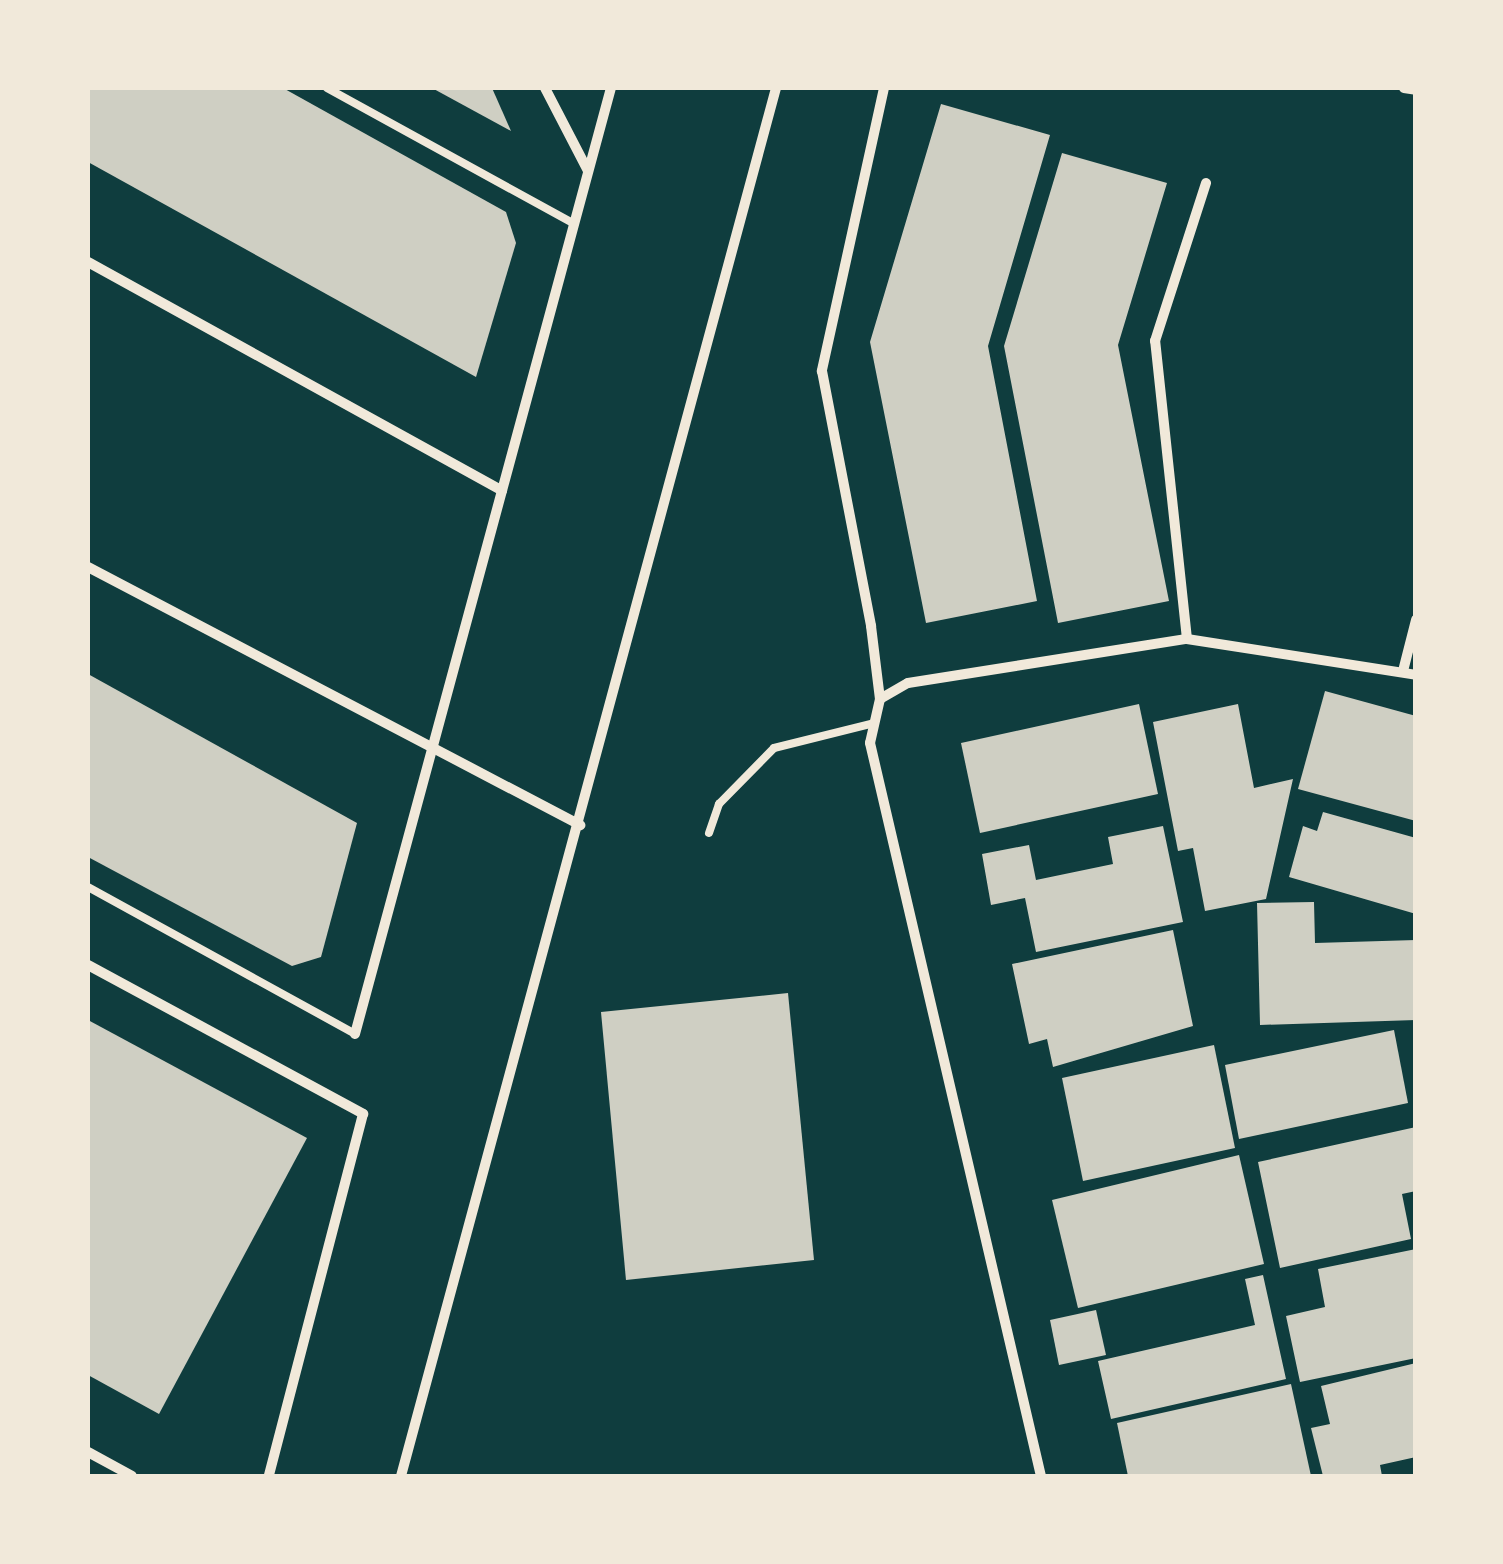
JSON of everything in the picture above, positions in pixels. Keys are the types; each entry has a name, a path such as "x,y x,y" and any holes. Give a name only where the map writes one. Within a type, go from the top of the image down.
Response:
{"street":[{"path":"545,88 589,172"},
{"path":"355,1034 611,88"},
{"path":"401,1476 580,825 776,88"},
{"path":"884,88 822,371 880,699 870,743 1041,1476"},
{"path":"1404,88 1416,90"},
{"path":"1186,640 1156,341 1206,183"},
{"path":"88,262 502,491"},
{"path":"88,567 431,754 580,825"},
{"path":"1403,671 1416,620"},
{"path":"880,699 908,683 1186,640 1416,675"},
{"path":"88,965 362,1114 268,1476"},
{"path":"88,1452 132,1476"}],"lane":[{"path":"327,88 574,224"},
{"path":"710,833 719,804 774,748 874,723"},
{"path":"88,888 355,1034"}],"building":[{"path":"88,88 283,88 506,212 516,243 476,377 88,162"},
{"path":"432,88 492,88 511,131"},
{"path":"941,104 1050,135 988,346 1037,601 926,623 870,342"},
{"path":"1062,153 1167,183 1118,345 1169,601 1058,623 1004,346"},
{"path":"88,674 357,823 321,957 292,966 88,857"},
{"path":"1325,691 1416,716 1416,821 1298,789"},
{"path":"1139,704 1158,794 980,833 961,743"},
{"path":"1238,704 1254,788 1293,779 1266,899 1205,911 1193,848 1178,851 1153,722"},
{"path":"1323,812 1416,838 1416,914 1289,877 1303,826 1317,831"},
{"path":"1163,826 1183,922 1036,952 1025,898 991,905 982,854 1029,845 1036,880 1113,864 1108,837"},
{"path":"1314,902 1315,943 1416,940 1416,1020 1260,1025 1257,903"},
{"path":"1173,930 1193,1026 1053,1067 1047,1039 1029,1044 1012,964"},
{"path":"788,993 814,1260 626,1280 601,1012"},
{"path":"88,1020 307,1138 159,1414 88,1375"},
{"path":"1394,1030 1408,1103 1239,1139 1225,1065"},
{"path":"1214,1045 1235,1148 1083,1181 1062,1078"},
{"path":"1416,1127 1416,1191 1402,1194 1411,1239 1280,1268 1258,1162"},
{"path":"1239,1155 1264,1264 1078,1308 1052,1200"},
{"path":"1416,1249 1416,1358 1300,1382 1286,1316 1325,1307 1318,1269"},
{"path":"1263,1275 1286,1379 1111,1419 1098,1361 1255,1325 1245,1279"},
{"path":"1096,1310 1106,1355 1059,1365 1050,1320"},
{"path":"1416,1363 1416,1457 1380,1465 1382,1476 1323,1476 1311,1428 1330,1424 1321,1386"},
{"path":"1291,1384 1311,1476 1128,1476 1117,1423"}]}
